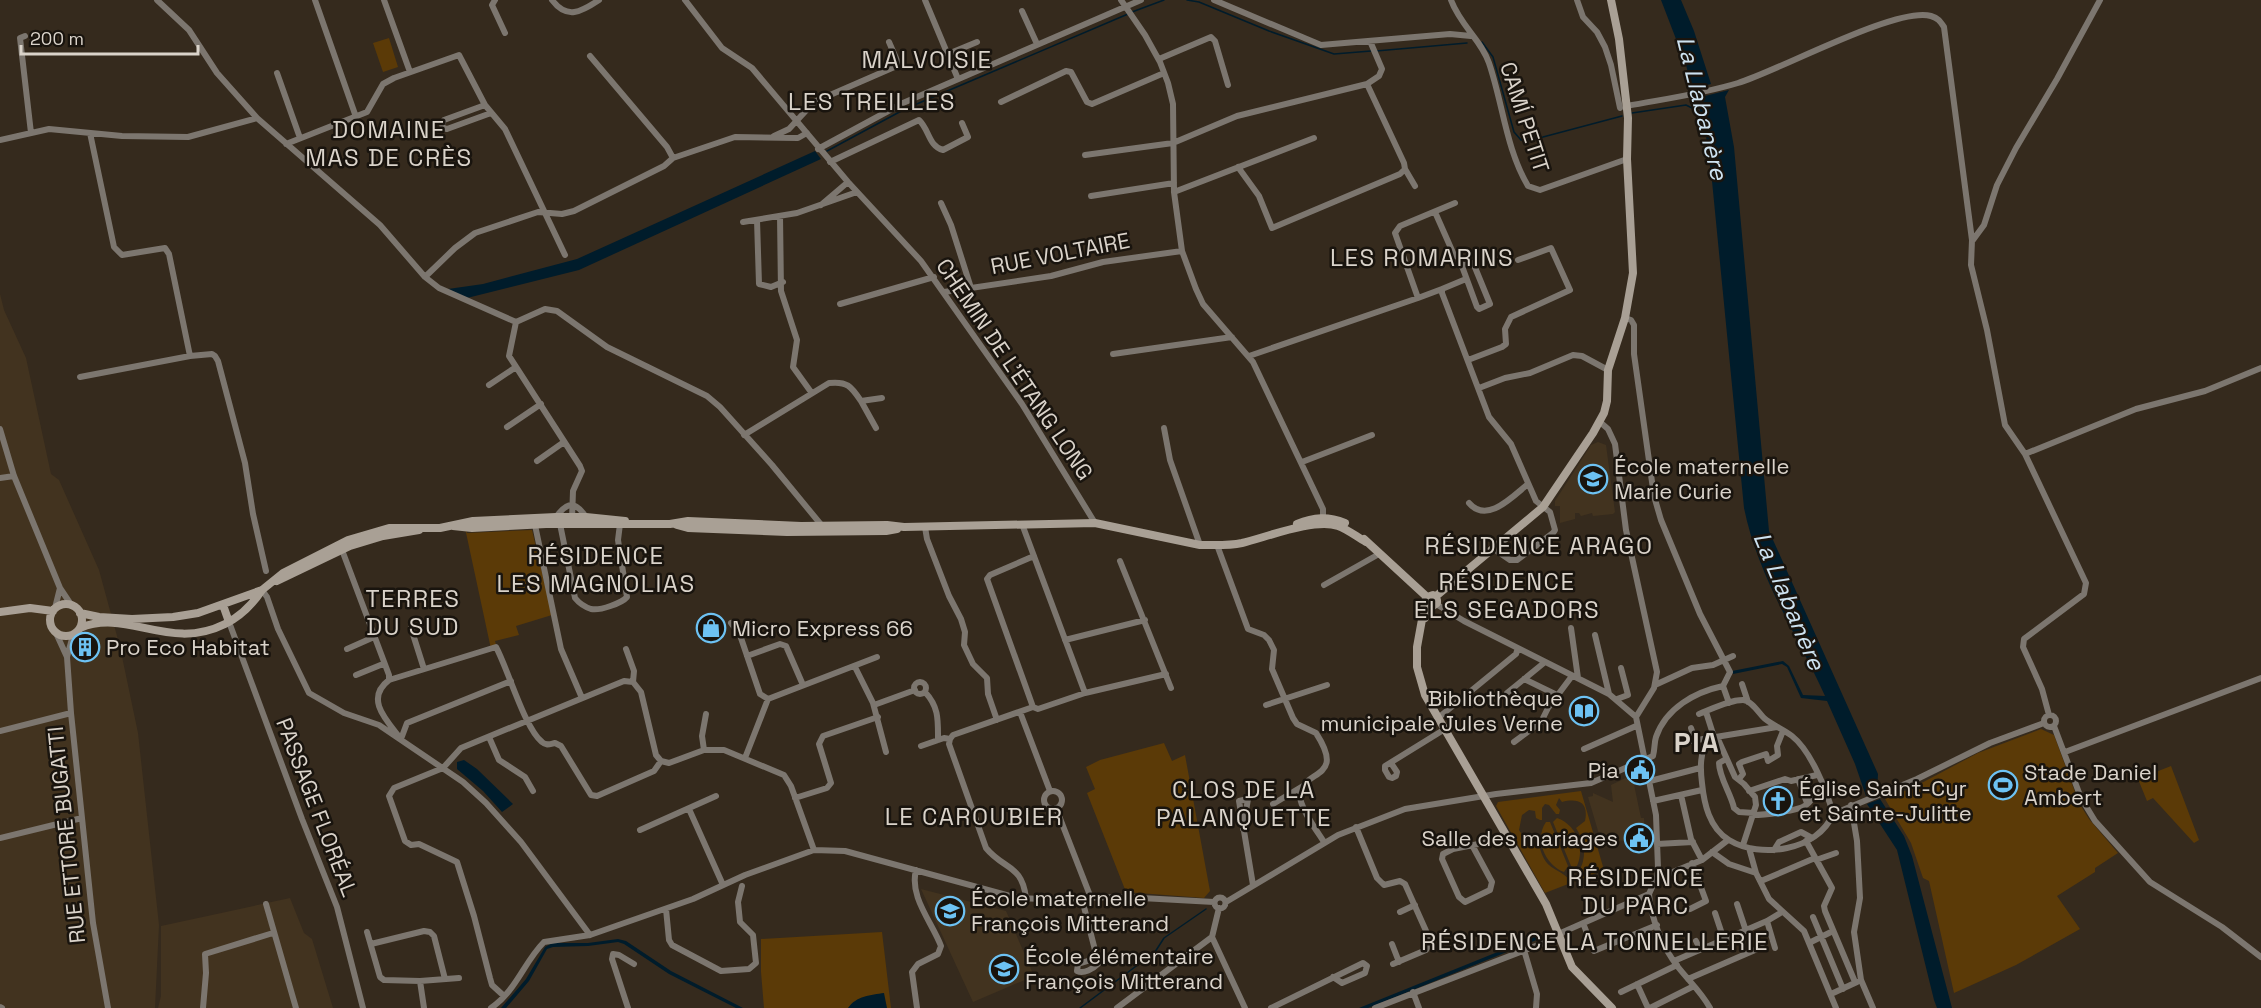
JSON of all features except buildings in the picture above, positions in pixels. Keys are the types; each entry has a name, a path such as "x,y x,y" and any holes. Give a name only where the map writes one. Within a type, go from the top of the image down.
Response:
{"main road":[{"path":"1611,0 1619,39 1633,273 1625,318 1608,370 1607,401 1600,422 1543,507 1431,602 1417,647 1417,667 1425,694 1438,718 1546,904 1572,967 1612,1008"},
{"path":"670,524 687,528 787,532 887,525 925,527 1095,524 1200,545 1217,545 1239,544 1280,532 1302,522 1334,518 1346,524 1431,602"},
{"path":"453,526 472,528 535,525 572,519 670,524 688,521 825,529"},
{"path":"80,628 102,622 182,635 209,631 229,622 249,608 262,590 284,573 360,535 389,528 453,526 473,521 585,520 620,524 637,523"},
{"path":"271,583 287,578 342,550 375,538 427,528"},
{"path":"0,612 30,608 54,610 66,604 80,613 99,617 151,619 198,613 262,590"},
{"path":"223,605 229,622"},
{"path":"16,610 39,614 50,623 56,633 67,636 73,635 80,628 82,624 80,613"},
{"path":"50,623 54,610"}],"street":[{"path":"157,0 189,30 217,73 257,118 380,225 425,277 439,288 516,321 545,309 558,311 607,346 707,396 720,407 772,465 825,529"},
{"path":"315,0 356,117"},
{"path":"495,0 492,5 505,33"},
{"path":"552,0 559,9 571,13 584,10 598,0"},
{"name":"CHEMIN DE L'ÉTANG LONG","path":"685,0 722,48 752,68 830,162 921,261 1022,404 1095,524"},
{"path":"925,0 958,79"},
{"path":"819,149 903,103 1141,0"},
{"path":"1214,0 1321,45 1371,44 1450,34 1471,36"},
{"name":"CAMÍ PETIT","path":"1451,0 1455,13 1484,52 1489,63 1506,131 1528,186 1540,190 1627,159"},
{"path":"1577,0 1582,17 1597,32 1605,47 1623,107 1689,95 1741,82 1884,23 1914,15 1929,15 1939,20 1944,27 1972,240 1971,266 1987,330 2005,425 2025,454 2085,583 2086,590 2084,594 2024,639 2023,646 2042,689 2049,715 2056,719 2054,726 2081,798 2095,821 2150,882 2222,927 2261,957"},
{"path":"1972,240 1984,225 1997,185 2016,148 2100,0"},
{"path":"387,2 410,72"},
{"path":"1126,8 1159,59 1173,104 1174,192 1182,251 1203,304 1249,356 1264,380 1323,509 1323,521"},
{"path":"1022,11 1037,44"},
{"path":"25,36 20,38 31,133"},
{"path":"1159,59 1211,37 1215,41 1228,85"},
{"path":"774,136 789,129 814,102 899,65 889,42"},
{"path":"948,54 976,42"},
{"path":"1085,155 1173,143 1238,116 1367,84 1379,76 1382,71 1371,44"},
{"path":"286,144 367,112 383,84 459,55 485,105 505,129 565,255"},
{"path":"590,56 667,147 673,158"},
{"path":"1001,102 1066,71 1071,72 1087,102 1092,104 1164,72"},
{"path":"277,73 300,138"},
{"path":"1367,84 1405,169 1415,186"},
{"path":"485,105 444,120 443,128 445,130 491,113"},
{"path":"0,140 57,129 155,138 188,137 257,118"},
{"path":"830,162 919,120 934,146 943,150 968,136 962,123"},
{"path":"90,133 114,247 122,255 165,248 169,254 190,356"},
{"path":"425,277 454,248 475,233 538,212 562,214 574,211 664,166 673,158 735,137 798,138 807,133"},
{"path":"1174,192 1314,138"},
{"path":"1238,166 1259,196 1272,228 1400,174 1405,169"},
{"path":"821,205 848,182"},
{"path":"1090,196 1174,183"},
{"path":"743,222 780,216 857,192"},
{"path":"941,203 951,225 971,288"},
{"path":"1418,298 1395,233 1400,226 1455,203"},
{"path":"1435,212 1454,255 1459,258 1461,266 1477,307 1479,309 1488,306 1490,304 1474,265 1472,263 1461,266"},
{"path":"780,216 782,300 792,320 797,340 793,367 811,392"},
{"path":"757,220 759,284 771,287 783,282"},
{"path":"1468,360 1506,344 1505,329 1512,317 1570,290 1551,248 1518,260"},
{"name":"RUE VOLTAIRE","path":"944,292 1051,276 1103,262 1182,251"},
{"path":"840,304 934,278"},
{"path":"1249,356 1418,298 1466,279"},
{"path":"1442,289 1489,417 1511,444 1536,501 1550,512 1555,530 1517,560 1510,560 1494,549"},
{"path":"1625,318 1631,320 1634,325 1634,354 1654,496 1661,520 1696,604 1730,672 1723,686 1729,703"},
{"path":"516,321 509,349 510,356 582,471 573,491 572,519 546,524"},
{"path":"1113,354 1232,337"},
{"path":"80,377 109,370 117,372 190,356 212,354 216,356 250,481 253,514 266,571"},
{"path":"1479,388 1505,378 1530,373 1573,356 1582,356 1608,370"},
{"path":"489,385 516,367"},
{"path":"2025,454 2136,409 2205,391 2261,368"},
{"path":"744,435 811,392 829,383 841,381 850,385 876,428"},
{"path":"861,401 882,398"},
{"path":"507,426 541,404"},
{"path":"1600,422 1608,429 1616,444 1626,530 1657,672 1654,686 1636,717 1636,726 1650,781 1657,844 1657,876 1649,894 1652,911 1676,963 1710,1008"},
{"path":"1164,428 1170,460 1200,545"},
{"path":"0,429 14,476 60,588 72,606"},
{"path":"1302,462 1372,435"},
{"path":"537,461 564,442"},
{"path":"0,478 14,476"},
{"path":"1469,503 1475,509 1484,512 1503,505 1528,484"},
{"path":"585,520 579,506 572,504 566,506 558,520 575,598 590,609 623,601 627,597 618,540 620,524"},
{"path":"1022,524 1085,693"},
{"path":"535,525 561,649 582,698"},
{"path":"925,527 949,596 961,619 965,632 964,645 973,663 987,678 988,694 997,720"},
{"path":"1217,545 1248,629 1264,635 1274,650 1272,669 1297,724 1316,732 1327,759 1324,769 1306,784 1273,804"},
{"path":"342,550 389,680"},
{"path":"1324,585 1378,554"},
{"path":"1033,707 987,579 990,575 1034,556"},
{"path":"1120,561 1171,688"},
{"path":"54,610 60,588"},
{"path":"262,590 309,693 344,713 380,725 463,782 507,825 590,935"},
{"path":"1431,602 1609,694 1636,717"},
{"path":"1065,640 1145,620"},
{"name":"PASSAGE FLORÉAL","path":"229,622 337,907 363,1008"},
{"path":"731,623 740,635 760,694 768,699"},
{"path":"411,628 424,669"},
{"path":"1514,742 1541,722 1557,696 1575,677 1571,628"},
{"name":"RUE ETTORE BUGATTI","path":"56,633 67,657"},
{"name":"RUE ETTORE BUGATTI","path":"73,635 67,657 71,713 93,923 108,1008"},
{"path":"1595,635 1609,694"},
{"path":"347,649 374,637"},
{"path":"747,656 780,644 786,646 803,685"},
{"path":"400,739 381,714 377,701 381,686 389,680 496,647 527,720 540,741 561,746 591,795 597,796 654,771 661,761"},
{"path":"1438,718 1516,654 1518,648"},
{"path":"626,649 634,671 633,682 641,692 656,755 661,761 669,764 704,750 724,750 784,775 788,779 814,850"},
{"path":"1654,686 1692,668 1713,665 1732,656"},
{"path":"745,758 768,699 878,657"},
{"path":"1508,693 1545,662"},
{"path":"356,675 383,664"},
{"path":"855,667 874,705 886,752"},
{"path":"1617,699 1628,695 1622,668"},
{"path":"1026,898 1025,886 1018,872 986,848 949,744 950,739 953,735 1033,707 1038,709 1085,693 1166,674"},
{"path":"2065,752 2261,678"},
{"path":"1524,679 1557,696"},
{"path":"400,739 407,723 511,681"},
{"path":"504,996 492,985 457,862 419,844 411,845 405,841 389,796 394,788 443,768 461,748 624,681 633,682"},
{"path":"915,690 916,684 922,682 926,686 925,692 939,715 938,740"},
{"path":"1742,684 1748,702"},
{"path":"1266,705 1326,685"},
{"path":"1219,908 1223,908 1226,902 1324,842 1356,827 1405,809 1483,796 1591,783 1653,756 1655,738 1673,711 1698,692 1723,686"},
{"path":"874,705 915,690"},
{"path":"915,690 918,693 925,692"},
{"path":"1833,814 1828,794 1823,789 1801,746 1748,702 1743,700 1729,703 1702,713 1713,738 1726,759 1740,779 1752,790 1756,805 1746,846 1756,873 1769,899 1800,927 1836,1008"},
{"path":"1020,712 1050,791"},
{"path":"0,731 71,713"},
{"path":"704,750 702,736 706,714"},
{"path":"2044,723 2045,718 2049,715"},
{"path":"795,798 827,788 831,783 819,744 823,736 878,717"},
{"path":"2044,723 2048,728 2054,726"},
{"path":"1713,738 1702,748 1700,768 1706,809 1711,819 1728,840 1746,846 1774,850 1790,848 1809,839 1828,824 1833,814 1851,805 1917,779 1990,742 2044,723"},
{"path":"1584,749 1636,726"},
{"path":"1690,728 1693,740 1780,729"},
{"path":"1391,763 1445,729"},
{"path":"1740,779 1739,764 1742,762 1766,754 1768,761 1778,755 1780,729"},
{"path":"489,737 499,760 525,777 533,791"},
{"path":"921,746 938,740 950,739"},
{"path":"1726,759 1719,763 1719,769 1734,808 1739,812 1765,816 1805,806 1815,792 1823,789"},
{"path":"1650,781 1700,768"},
{"path":"1752,790 1785,780 1791,781 1817,775"},
{"path":"1798,779 1807,803"},
{"path":"1306,784 1300,796 1302,804 1324,842"},
{"path":"1653,801 1702,790"},
{"path":"1050,791 1058,792 1062,796 1061,805 1056,808 1047,807 1044,801 1045,795 1050,791"},
{"path":"1681,795 1693,842 1702,860"},
{"path":"640,830 716,796"},
{"path":"1851,805 1857,841 1860,898 1854,932 1858,981"},
{"path":"1056,808 1091,898"},
{"path":"689,809 723,885"},
{"path":"0,838 82,818"},
{"path":"1356,827 1380,882 1390,885 1403,882 1431,942 1426,950 1396,963 1392,944"},
{"path":"1244,829 1253,885"},
{"path":"1472,845 1492,882 1492,887 1465,902 1461,901 1442,860 1443,854 1446,851 1472,845 1509,838"},
{"path":"1809,839 1816,859 1832,888 1824,906 1833,931 1873,1008"},
{"path":"1657,876 1663,876 1702,860 1728,840"},
{"path":"1657,844 1693,842"},
{"path":"491,1008 504,996 544,942 590,935 625,921 666,909 814,850 845,850 1026,898 1124,897 1214,902 1220,897 1226,902"},
{"path":"1712,852 1729,864 1756,873"},
{"path":"1761,881 1836,853"},
{"path":"1690,909 1706,901 1692,863"},
{"path":"916,870 913,880 919,901 935,929 941,946 938,954 918,964 912,972 917,1008"},
{"path":"666,909 669,940 672,945 721,971 749,969 756,963 754,940 750,931 741,922 738,902 742,886"},
{"path":"1375,1008 1559,937 1563,932 1649,894"},
{"path":"1082,899 1097,958"},
{"path":"1214,902 1219,908"},
{"path":"266,904 296,1008"},
{"path":"1737,904 1746,931"},
{"path":"1400,912 1415,905"},
{"path":"1219,908 1212,937 1245,1008"},
{"path":"1621,992 1700,949 1746,931 1782,912"},
{"path":"1715,913 1724,940"},
{"path":"1814,917 1843,988"},
{"path":"1767,921 1775,948"},
{"path":"1583,923 1594,951 1657,925"},
{"path":"371,944 424,931 430,932 434,936 445,980"},
{"path":"1809,943 1833,931"},
{"path":"367,932 380,977 384,980 420,981 459,978"},
{"path":"203,1008 205,954 273,933"},
{"path":"1116,1008 1212,937"},
{"path":"1696,940 1700,949"},
{"path":"1688,979 1762,947"},
{"path":"1524,950 1537,994 1536,1008"},
{"path":"628,1008 612,959 613,954 619,954 634,964"},
{"path":"1271,1008 1333,977 1363,963 1367,966 1365,973 1346,982 1338,982 1333,977"},
{"path":"420,981 423,1008"},
{"path":"1831,994 1858,981"},
{"path":"1637,984 1649,1008 1694,986"},
{"path":"1413,992 1419,1008"}],"shaded area":[{"path":"389,38 398,67 383,72 373,43"},
{"path":"0,294 4,310 26,358 51,474 59,480 99,570 120,647 138,733 159,925 155,1008 0,1008"},
{"name":"École maternelle Marie Curie","path":"1598,442 1606,445 1615,512 1593,516 1592,513 1581,516 1575,513 1575,519 1560,523 1560,506 1555,506 1555,501 1591,445"},
{"path":"465,528 467,533 532,530 552,615 516,626 519,635 495,641 497,648 491,649"},
{"path":"2041,729 2054,735 2079,803 2089,819 2118,853 2095,868 2095,872 2057,896 2080,929 2016,965 1954,993 1929,881 1923,878 1911,843 1885,799 1914,787 1978,753"},
{"path":"1164,743 1172,761 1185,755 1210,891 1204,898 1126,892 1087,793 1095,789 1086,767 1100,760"},
{"path":"2171,766 2199,840 2194,843 2153,798 2147,801 2138,779"},
{"path":"1632,775 1641,818 1644,818 1645,840 1601,841 1588,797 1593,796 1593,793 1613,802 1611,785"},
{"path":"1581,791 1604,870 1545,893 1496,806 1498,802","holes":["1559,798 1562,802 1581,803 1586,815 1585,821 1576,828 1584,852 1580,874 1570,880 1548,864 1539,845 1530,846 1519,830 1522,815 1529,810 1535,811 1536,818 1542,820 1542,808 1545,804 1559,814 1560,810 1556,805"]},
{"path":"1557,818 1570,826 1578,838 1580,852 1577,866 1571,866 1553,822"},
{"path":"1546,822 1550,822 1568,866 1564,872 1551,864 1543,851 1541,836"},
{"path":"921,889 1006,911 1034,976 973,1002"},
{"path":"290,898 304,933 312,939 333,1008 158,1008 161,996 161,926"},
{"path":"882,932 891,1008 764,1008 761,939"}],"water":[{"path":"1661,0 1681,0 1694,31 1711,84 1692,89 1686,65"},
{"name":"La Llabanère","path":"1729,90 1725,97 1734,147 1769,531 1878,774 1877,792 1866,796 1855,764 1827,701 1801,698 1787,667 1782,664 1733,674 1732,671 1783,661 1789,666 1803,695 1825,696 1768,581 1750,533 1744,508 1712,181 1706,136 1697,98"},
{"path":"815,151 821,159 579,270 467,298 448,289 483,284 577,259"},
{"path":"464,760 477,769 513,804 502,812 483,791 457,769 457,762"},
{"path":"1880,799 1904,836 1912,856 1952,1008 1937,1008 1934,1000 1897,850 1867,804"},
{"path":"1537,936 1539,939 1368,1008 1359,1008"},
{"path":"618,939 626,941 671,971 743,1008 736,1008 669,974 618,942 547,949 529,981 506,1008 501,1008 526,979 545,947 552,943 588,943"},
{"path":"884,993 887,1008 848,1008 859,999"}],"waterway":[{"path":"1132,12 1164,0"},
{"path":"1187,0 1199,2 1269,31 1334,54 1371,51"},
{"path":"827,151 905,109 1128,14"},
{"path":"1482,42 1493,57 1514,132 1521,140 1543,137 1622,116"},
{"path":"1376,51 1467,43"},
{"name":"La Llabanère","path":"1632,113 1686,105 1700,112"},
{"path":"1080,1008 1155,952 1164,938 1206,909"}],"place":[{"name":"École maternelle Marie Curie","path":"1593,479"},
{"name":"Micro Express 66","path":"711,628"},
{"name":"Pro Eco Habitat","path":"85,647"},
{"name":"Bibliothèque municipale Jules Verne","path":"1584,711"},
{"name":"Pia","path":"1640,770"},
{"name":"Stade Daniel Ambert","path":"2003,785"},
{"name":"Église Saint-Cyr et Sainte-Julitte","path":"1778,801"},
{"name":"Salle des mariages","path":"1639,838"},
{"name":"École maternelle François Mitterand","path":"950,911"},
{"name":"École élémentaire François Mitterand","path":"1004,969"}],"district":[{"name":"MALVOISIE","path":"927,60"},
{"name":"LES TREILLES","path":"872,102"},
{"name":"DOMAINE MAS DE CRÈS","path":"389,144"},
{"name":"LES ROMARINS","path":"1422,258"},
{"name":"RÉSIDENCE ARAGO","path":"1539,546"},
{"name":"RÉSIDENCE LES MAGNOLIAS","path":"596,570"},
{"name":"RÉSIDENCE ELS SEGADORS","path":"1507,596"},
{"name":"TERRES DU SUD","path":"413,613"},
{"name":"PIA","path":"1697,742"},
{"name":"CLOS DE LA PALANQUETTE","path":"1244,804"},
{"name":"LE CAROUBIER","path":"974,817"},
{"name":"RÉSIDENCE DU PARC","path":"1636,892"},
{"name":"RÉSIDENCE LA TONNELLERIE","path":"1595,942"}]}
